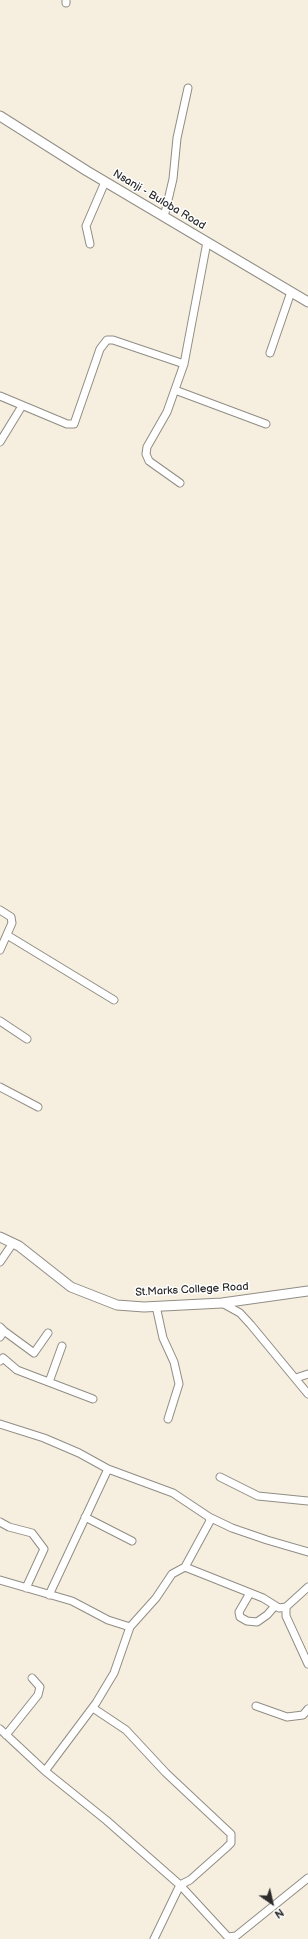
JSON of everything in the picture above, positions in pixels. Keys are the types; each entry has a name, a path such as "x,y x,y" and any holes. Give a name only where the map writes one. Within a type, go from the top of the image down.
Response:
{"main road":[{"name":"Nsanji - Buloba Road","path":"0,116 105,182 308,302"},
{"name":"St.Marks College Road","path":"0,1236 13,1243 72,1287 117,1305 156,1306 222,1302 308,1291"}],"street":[{"path":"164,217 173,179 177,138 188,88"},
{"path":"90,244 86,226 105,182"},
{"path":"180,483 152,464 146,454 151,436 167,412 184,364 207,242"},
{"path":"270,353 291,292"},
{"path":"0,396 67,424 74,424 77,420 96,358 100,349 107,340 113,340 184,364"},
{"path":"175,390 266,424"},
{"path":"0,442 22,406"},
{"path":"0,910 12,917 12,923 0,950"},
{"path":"7,935 114,1000"},
{"path":"0,1021 27,1039"},
{"path":"0,1087 38,1107"},
{"path":"0,1262 13,1243"},
{"path":"222,1302 240,1313 308,1394"},
{"path":"156,1306 163,1338 174,1362 179,1384 168,1419"},
{"path":"1,1332 34,1353 48,1333"},
{"path":"49,1382 62,1346"},
{"path":"0,1361 3,1358 17,1370 93,1399"},
{"path":"296,1378 308,1374"},
{"path":"0,1424 44,1438 79,1453 108,1469 173,1493 209,1517 232,1528 308,1552"},
{"path":"49,1595 108,1469"},
{"path":"220,1477 258,1496 308,1501"},
{"path":"85,1517 132,1542"},
{"path":"45,1770 93,1708 114,1673 130,1627 156,1598 172,1574 185,1566 210,1521 209,1517"},
{"path":"0,1522 9,1527 32,1533 44,1550 26,1588"},
{"path":"185,1566 250,1593 279,1608 286,1607 303,1594 308,1587"},
{"path":"0,1580 72,1601 108,1620 130,1627"},
{"path":"250,1593 239,1612 240,1617 247,1621 257,1622 267,1615 275,1606"},
{"path":"286,1607 286,1616 289,1624 308,1664"},
{"path":"6,1735 38,1695 40,1687 32,1678"},
{"path":"256,1706 287,1717 303,1716 308,1709"},
{"path":"93,1708 126,1730 166,1773 231,1834 231,1843 190,1880 180,1885 154,1939"},
{"path":"0,1729 45,1770 106,1820 180,1885 223,1934 232,1938 308,1878"}]}
